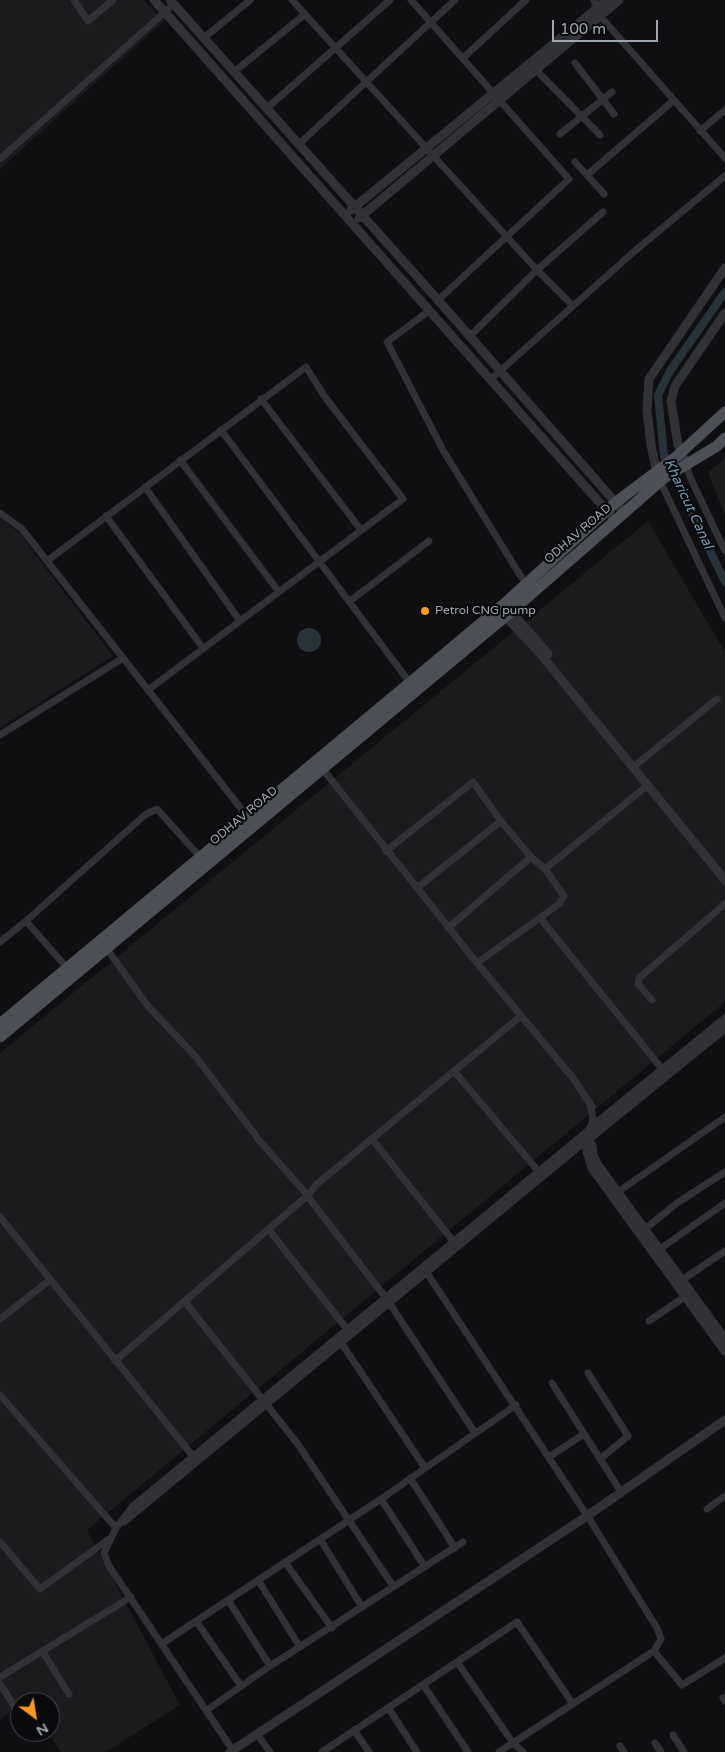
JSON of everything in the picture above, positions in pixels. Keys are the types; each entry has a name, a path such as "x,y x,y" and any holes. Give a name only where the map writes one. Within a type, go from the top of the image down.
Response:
{"main road":[{"path":"660,477 681,460 725,412"},
{"path":"681,460 716,446 725,438"},
{"name":"ODHAV ROAD","path":"319,765 410,683 505,610 525,583 615,503 660,477"},
{"name":"ODHAV ROAD","path":"0,1037 107,949 319,765 619,516 660,477"},
{"name":"ODHAV ROAD","path":"0,1024 202,858 252,822"}],"street":[{"path":"74,0 88,21 113,0"},
{"path":"154,0 606,511 619,516"},
{"path":"204,38 250,0"},
{"path":"292,0 507,238 573,306"},
{"path":"267,108 390,0"},
{"path":"411,0 432,21 570,179 438,300"},
{"path":"298,144 455,0"},
{"path":"463,58 526,0"},
{"path":"345,215 430,151 607,0"},
{"path":"496,96 535,68 597,8 619,0"},
{"path":"0,159 165,12 172,2 470,336 615,503 619,516"},
{"path":"597,8 673,101 725,158"},
{"path":"234,72 304,15"},
{"path":"575,63 614,114"},
{"path":"535,68 600,135"},
{"path":"560,134 612,92"},
{"path":"587,175 673,101"},
{"path":"700,131 725,110"},
{"path":"353,224 430,151"},
{"path":"576,162 604,194"},
{"path":"491,379 637,249 725,176"},
{"path":"470,336 537,270 603,212"},
{"path":"725,268 649,379 647,410 660,477 725,618"},
{"path":"430,310 387,342 444,452 525,583"},
{"path":"725,313 675,386 671,401 681,460 725,551"},
{"path":"47,561 306,367 325,397 403,499 148,690"},
{"path":"261,399 361,530"},
{"path":"221,430 410,683"},
{"path":"180,460 279,592"},
{"path":"145,487 240,621"},
{"path":"0,513 22,529 252,822"},
{"path":"106,516 203,648"},
{"path":"350,601 429,541"},
{"path":"505,610 637,764 725,871"},
{"path":"505,610 725,880"},
{"path":"0,735 123,658"},
{"path":"637,764 717,699"},
{"path":"319,765 448,928 573,1078 590,1103 593,1118 590,1157"},
{"path":"386,851 473,782 501,821 531,857 545,869 564,896 559,904 541,919 477,963"},
{"path":"545,869 648,786"},
{"path":"0,942 154,809 202,858"},
{"path":"417,888 501,821"},
{"path":"448,928 531,857"},
{"path":"652,1000 638,984 639,978 725,904"},
{"path":"541,919 662,1070"},
{"path":"26,921 67,968"},
{"path":"107,949 147,1005 196,1057 259,1140 307,1196 388,1301 475,1433"},
{"path":"115,1361 307,1196 317,1184 521,1016"},
{"path":"234,1752 163,1643 109,1566 104,1554 116,1528 135,1509 426,1270 725,1019"},
{"path":"426,1270 454,1242 539,1172 587,1140 593,1128 725,1028"},
{"path":"454,1071 539,1172"},
{"path":"618,1192 725,1117"},
{"path":"372,1139 454,1242"},
{"path":"587,1140 590,1157 725,1351"},
{"path":"574,1147 590,1157 618,1192 725,1339"},
{"path":"645,1229 677,1203 725,1172"},
{"path":"660,1249 725,1204"},
{"path":"0,1217 196,1459"},
{"path":"268,1230 350,1332"},
{"path":"682,1280 724,1254"},
{"path":"426,1270 516,1405 588,1518 657,1628 661,1639 654,1651 499,1752"},
{"path":"0,1319 50,1280"},
{"path":"649,1321 686,1296"},
{"path":"184,1302 297,1443 350,1519 393,1586"},
{"path":"264,1403 342,1344 350,1332"},
{"path":"342,1344 425,1468"},
{"path":"588,1373 628,1436 600,1459"},
{"path":"552,1383 622,1492"},
{"path":"0,1394 116,1528"},
{"path":"163,1643 380,1499 516,1405"},
{"path":"234,1752 588,1518 725,1420"},
{"path":"234,1752 260,1738 725,1426"},
{"path":"549,1457 584,1434"},
{"path":"410,1478 454,1548"},
{"path":"707,1509 725,1496"},
{"path":"380,1499 425,1568"},
{"path":"0,1542 40,1589 110,1539"},
{"path":"320,1539 362,1607"},
{"path":"207,1710 270,1666 332,1628 393,1586 425,1568 463,1542"},
{"path":"285,1562 332,1628"},
{"path":"258,1580 300,1647"},
{"path":"0,1677 131,1597"},
{"path":"228,1600 270,1666"},
{"path":"196,1621 242,1686"},
{"path":"322,1752 424,1686 517,1622 573,1704"},
{"path":"42,1651 69,1694"},
{"path":"654,1651 682,1686 725,1658"},
{"path":"457,1662 513,1743 523,1752"},
{"path":"0,1684 10,1700"},
{"path":"424,1686 468,1752"},
{"path":"389,1709 417,1752"},
{"path":"354,1730 369,1752"},
{"path":"674,1735 684,1752"},
{"path":"260,1738 270,1752"},
{"path":"655,1743 661,1752"}],"shaded area":[{"path":"0,0 143,0 164,21 0,169"},
{"path":"725,458 725,516 708,472"},
{"path":"0,517 20,534 113,656 0,728"},
{"path":"648,521 725,652 725,1002 87,1530 180,1705 106,1752 61,1752 54,1742 60,1742 60,1692 10,1692 10,1712 0,1720 0,1053"},
{"path":"309,628 317,632 321,640 317,648 309,652 301,648 297,640 301,632"}],"waterway":[{"name":"Kharicut Canal","path":"725,292 670,371 658,395 664,456 725,582"}],"place":[{"name":"Petrol CNG pump","path":"425,611"}]}
